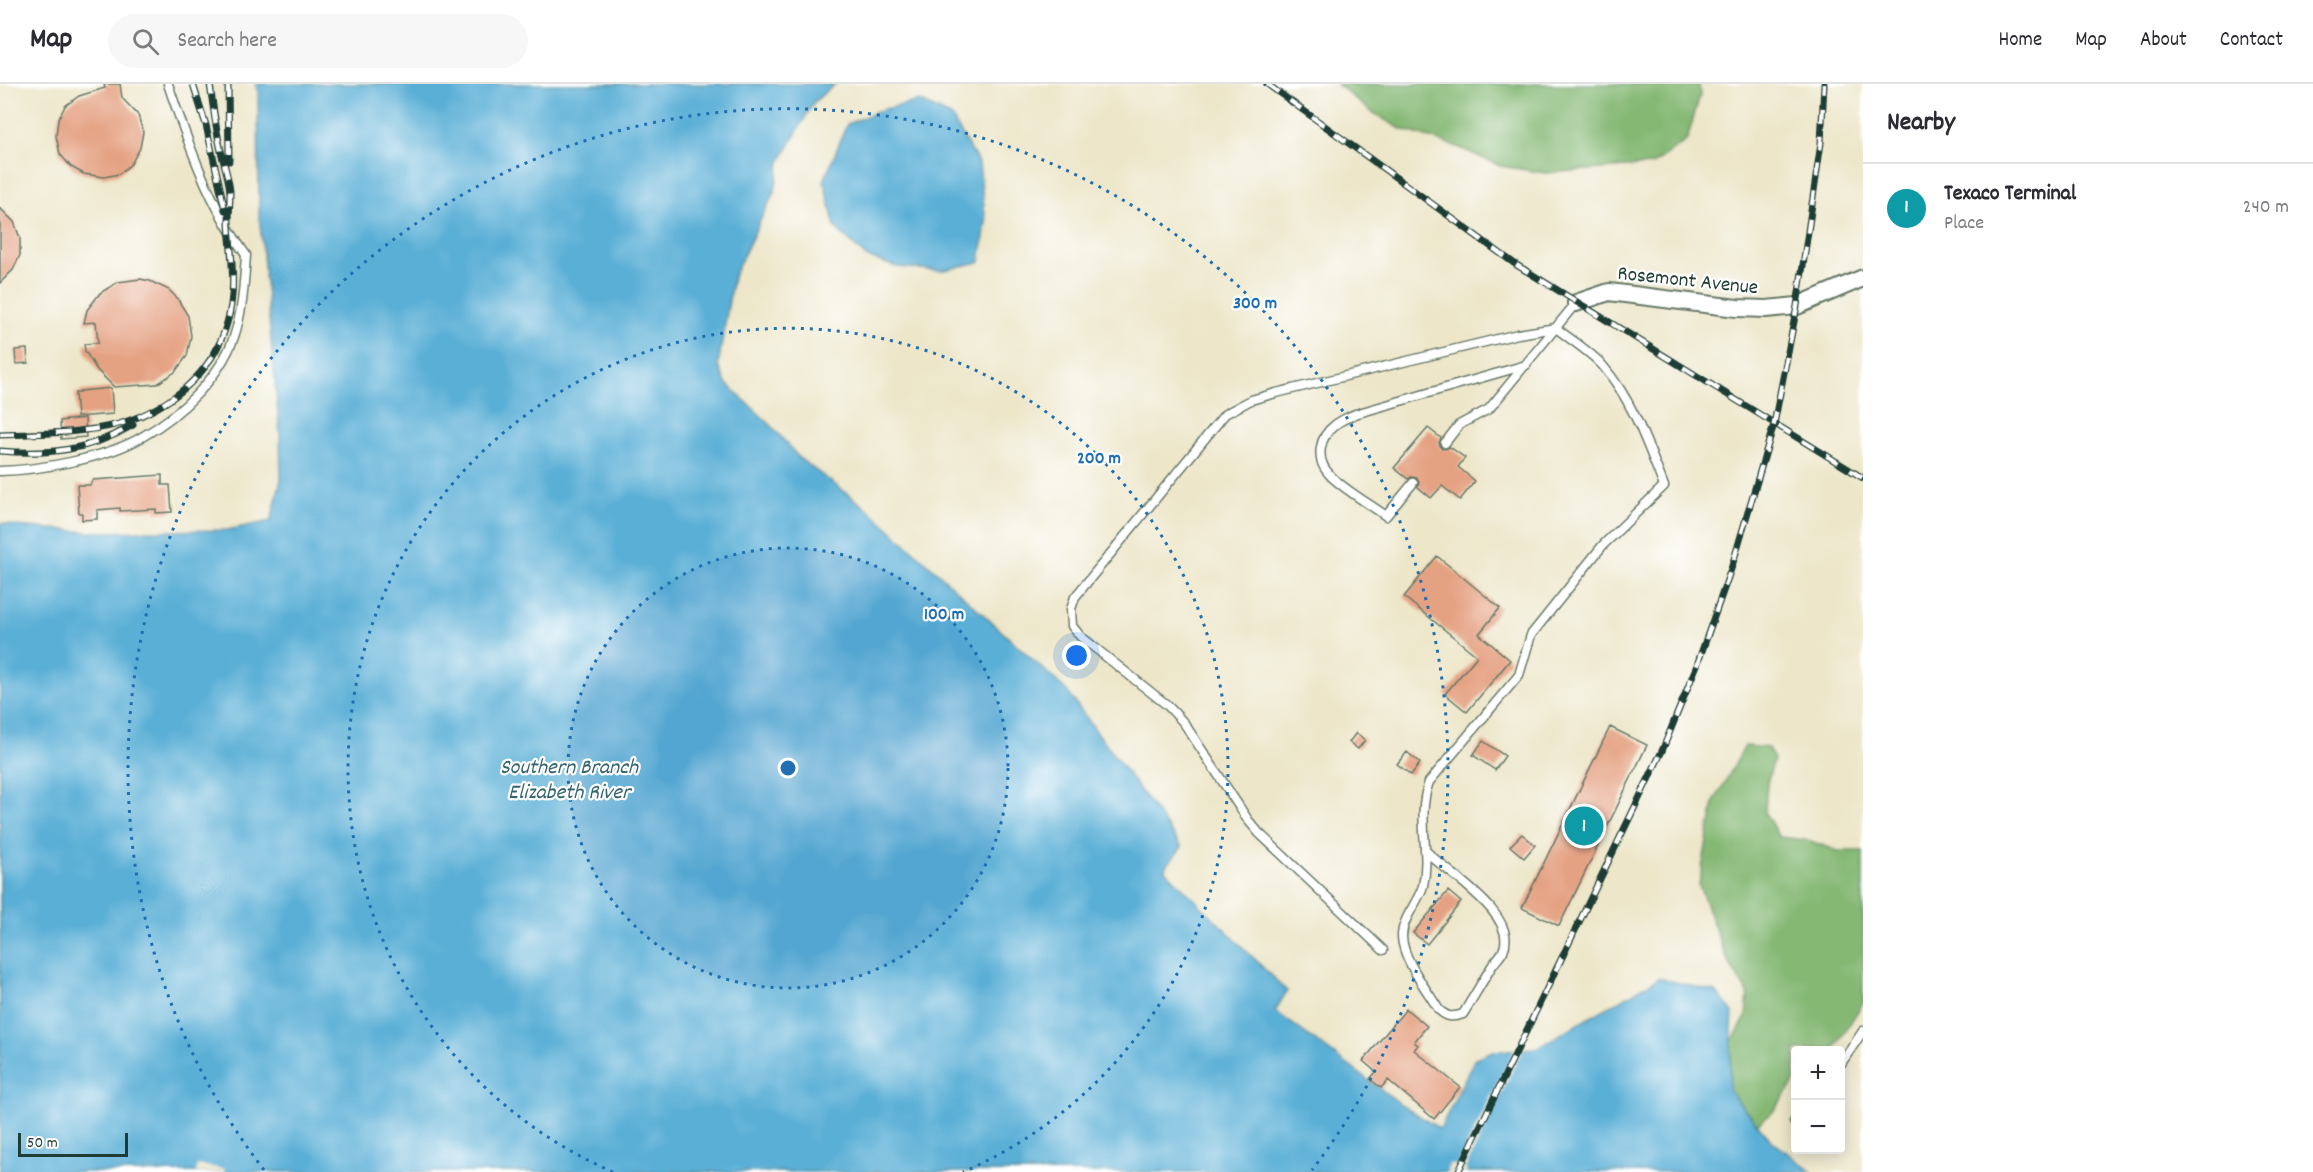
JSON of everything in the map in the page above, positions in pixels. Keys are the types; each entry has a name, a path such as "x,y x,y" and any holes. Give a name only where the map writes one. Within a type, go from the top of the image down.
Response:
{"street":[{"name":"Rosemont Avenue","path":"1576,303 1609,292 1737,308 1766,309 1797,306 1863,278"}],"lane":[{"path":"0,471 28,470 104,453 142,438 184,406 213,376 234,338 242,305 246,255 230,233 191,153 168,84"},
{"path":"1445,442 1459,425 1489,409 1576,303"},
{"path":"1383,950 1259,833 1184,723 1167,705 1080,636 1072,626 1071,609 1075,597 1225,414 1251,400 1276,393 1518,334 1556,328 1602,365 1620,390 1636,415 1664,486 1603,545 1531,635 1519,675 1429,782 1423,812 1425,873 1422,889 1404,925 1402,935 1404,947 1439,1010 1446,1016 1454,1017 1463,1014 1503,951 1504,930 1498,917 1483,900 1437,863 1425,850"},
{"path":"1413,483 1386,516 1329,474 1320,457 1320,444 1335,425 1355,414 1526,365"},
{"path":"1845,1058 1863,1031"}],"green space":[{"path":"1337,84 1699,84 1700,95 1687,140 1652,165 1546,173 1500,166 1458,147 1401,129 1370,111"},
{"path":"1745,746 1768,748 1774,759 1767,783 1765,813 1779,837 1808,840 1838,851 1863,851 1863,1003 1836,1046 1791,1046 1791,1087 1772,1113 1757,1124 1729,1091 1731,1043 1746,1017 1748,994 1725,956 1699,885 1714,802"}],"water":[{"name":"Southern Branch Elizabeth River","path":"255,84 835,84 814,102 780,162 775,190 733,277 718,365 726,383 770,424 799,458 868,509 1066,690 1182,847 1164,869 1287,991 1275,1011 1409,1110 1440,1129 1475,1058 1493,1051 1536,1048 1659,978 1716,992 1733,1012 1729,1091 1771,1140 1812,1172 0,1172 0,523 89,532 227,530 271,521 281,479 280,435 259,214 258,91"},
{"path":"919,101 951,116 979,164 986,223 980,262 941,271 897,267 866,257 835,227 824,181 847,124 881,110"}],"pier":[{"path":"1516,1046 1524,1046 1465,1169 1468,1172 1446,1172 1450,1163 1457,1166"},
{"path":"197,1165 225,1169 224,1172 196,1172"}],"building":[{"path":"104,84 120,84 122,98 138,115 143,132 140,148 131,164 119,174 104,177 84,174 71,167 60,154 56,136 58,120 65,106 79,96 105,88"},
{"path":"0,208 14,222 20,238 20,255 13,270 0,283"},
{"path":"140,279 169,290 188,316 191,336 187,356 175,372 157,384 114,387 97,370 85,351 84,344 98,343 96,322 84,323 87,310 100,293 118,282"},
{"path":"27,349 28,363 16,364 15,350"},
{"path":"111,388 113,414 77,417 75,393"},
{"path":"85,418 86,437 61,439 60,421"},
{"path":"1428,428 1441,438 1439,443 1441,448 1450,447 1465,458 1458,467 1475,481 1460,500 1442,486 1431,498 1418,487 1417,478 1408,479 1394,468"},
{"path":"162,475 162,485 170,485 172,512 156,513 156,509 120,511 120,508 97,510 97,519 82,520 82,513 79,513 77,485 90,485 93,480"},
{"path":"1437,556 1500,608 1479,634 1510,660 1467,712 1445,694 1477,656 1404,597"},
{"path":"1610,727 1647,745 1559,926 1522,908"},
{"path":"1356,733 1365,740 1358,749 1349,742"},
{"path":"1483,741 1505,756 1495,770 1473,755"},
{"path":"1407,752 1420,763 1411,775 1397,764"},
{"path":"1522,834 1535,845 1524,858 1510,846"},
{"path":"1448,891 1461,902 1427,944 1413,933"},
{"path":"1406,1009 1427,1026 1414,1042 1418,1045 1414,1050 1460,1087 1434,1119 1388,1080 1381,1088 1370,1079 1376,1072 1363,1061"}],"railway":[{"path":"193,84 206,125 225,210"},
{"path":"0,435 79,431 122,423 157,408 173,398 188,386 212,357 227,323 232,298 233,274 229,187 210,84"},
{"path":"228,84 229,161"},
{"path":"1267,84 1515,264 1863,478"},
{"path":"1458,1172 1662,751 1697,665 1732,566 1774,424 1797,306 1821,143 1824,84"},
{"path":"0,451 35,452 85,446 101,441 133,425"}],"place":[{"name":"Texaco Terminal","path":"1584,826"}]}
